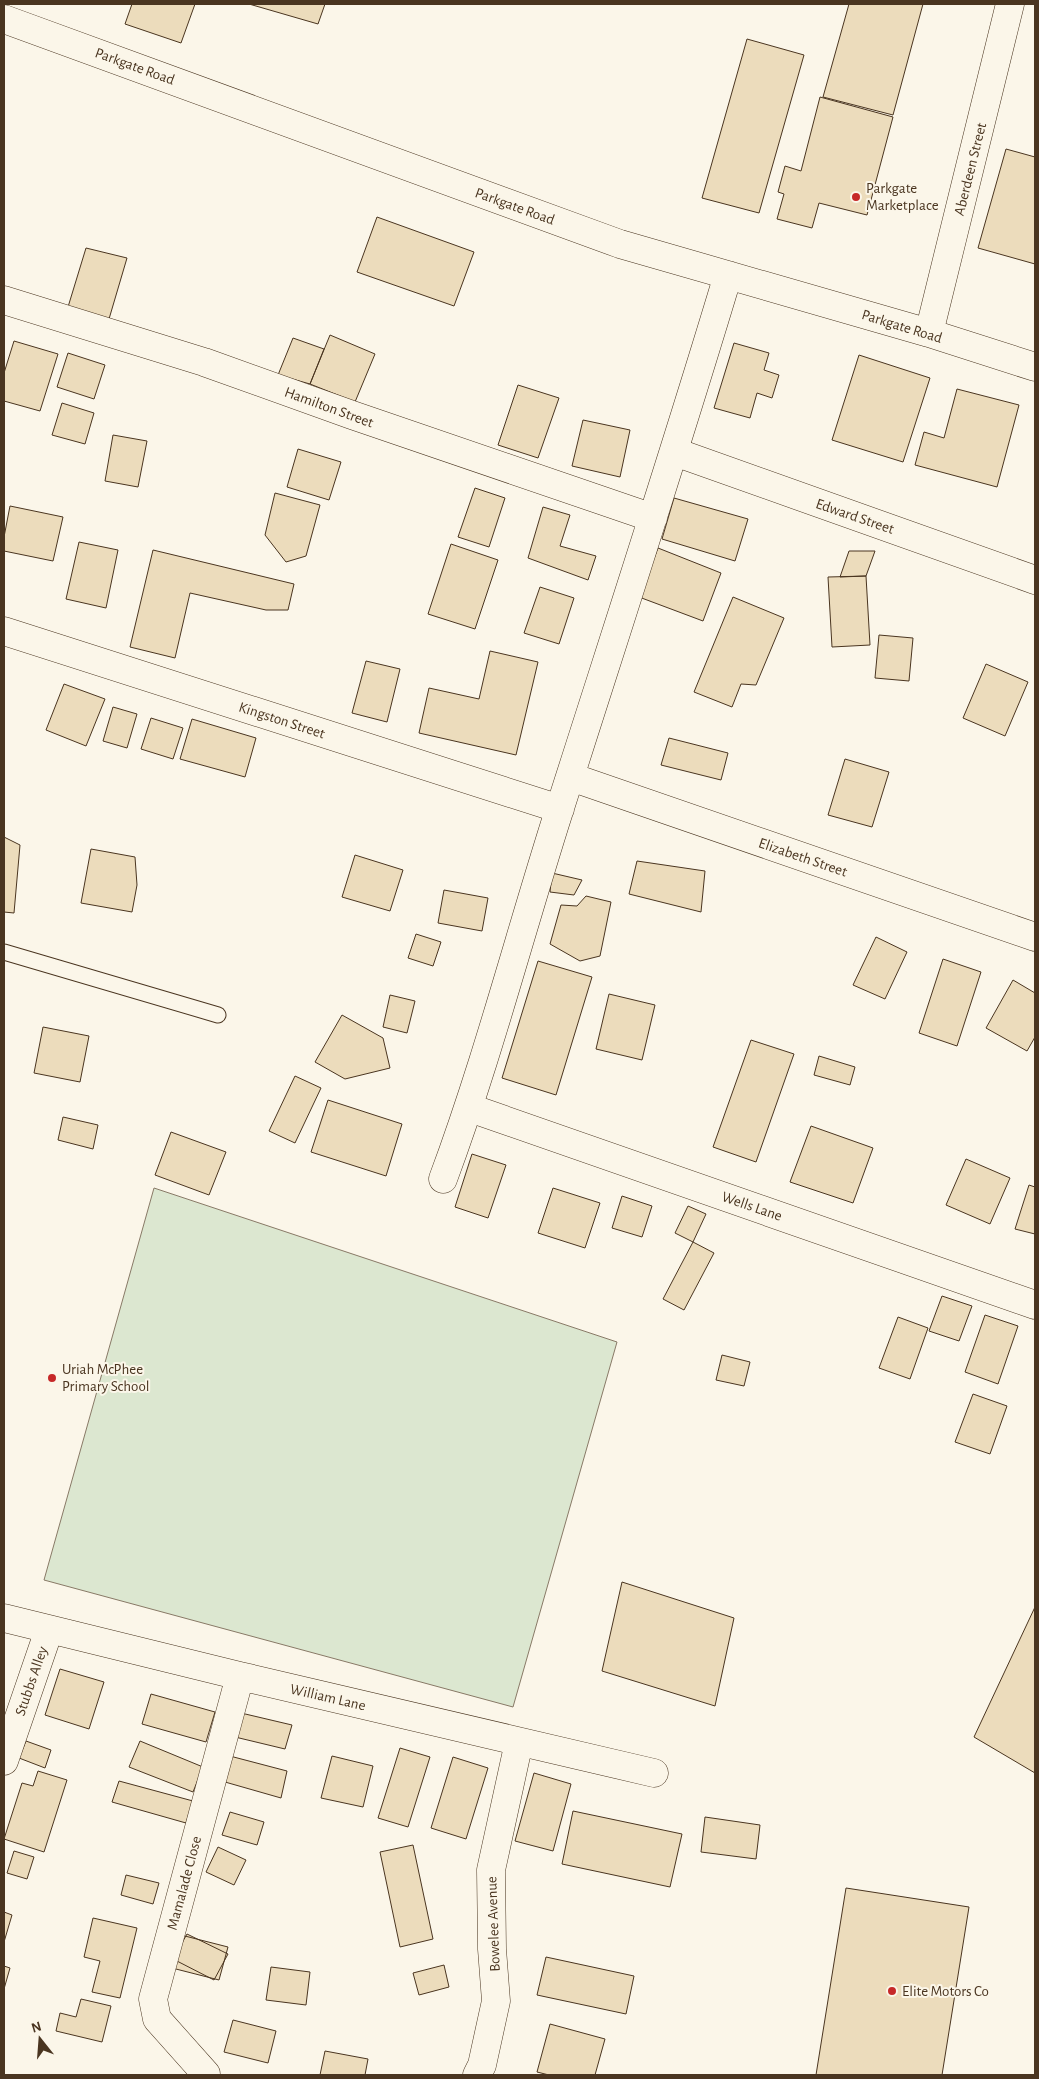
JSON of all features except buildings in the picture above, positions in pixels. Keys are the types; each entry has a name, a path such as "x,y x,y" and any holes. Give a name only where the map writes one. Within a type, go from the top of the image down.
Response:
{"street":[{"name":"Aberdeen Street","path":"929,333 1010,4"},
{"name":"Parkgate Road","path":"4,18 620,244 929,333 1035,367"},
{"path":"443,1179 470,1108 560,809 675,452 728,275"},
{"name":"Hamilton Street","path":"4,300 204,362 653,518"},
{"name":"Edward Street","path":"675,452 1035,580"},
{"name":"Kingston Street","path":"4,630 560,809"},
{"name":"Elizabeth Street","path":"571,777 1035,936"},
{"name":"Wells Lane","path":"470,1108 1035,1304"},
{"name":"William Lane","path":"4,1618 240,1676 654,1773"},
{"name":"Stubbs Alley","path":"4,1762 48,1630"},
{"name":"Mamalade Close","path":"206,2074 157,2019 153,1999 240,1676"},
{"name":"Bowelee Avenue","path":"477,2075 482,2065 496,2001 492,1949 491,1870 519,1742"}],"lane":[{"path":"4,952 218,1015"}],"green space":[{"path":"154,1188 617,1342 513,1707 44,1580"}],"place":[{"name":"Parkgate Marketplace","path":"856,197"},
{"name":"Uriah McPhee Primary School","path":"52,1378"},
{"name":"Elite Motors Co","path":"892,1991"}]}
